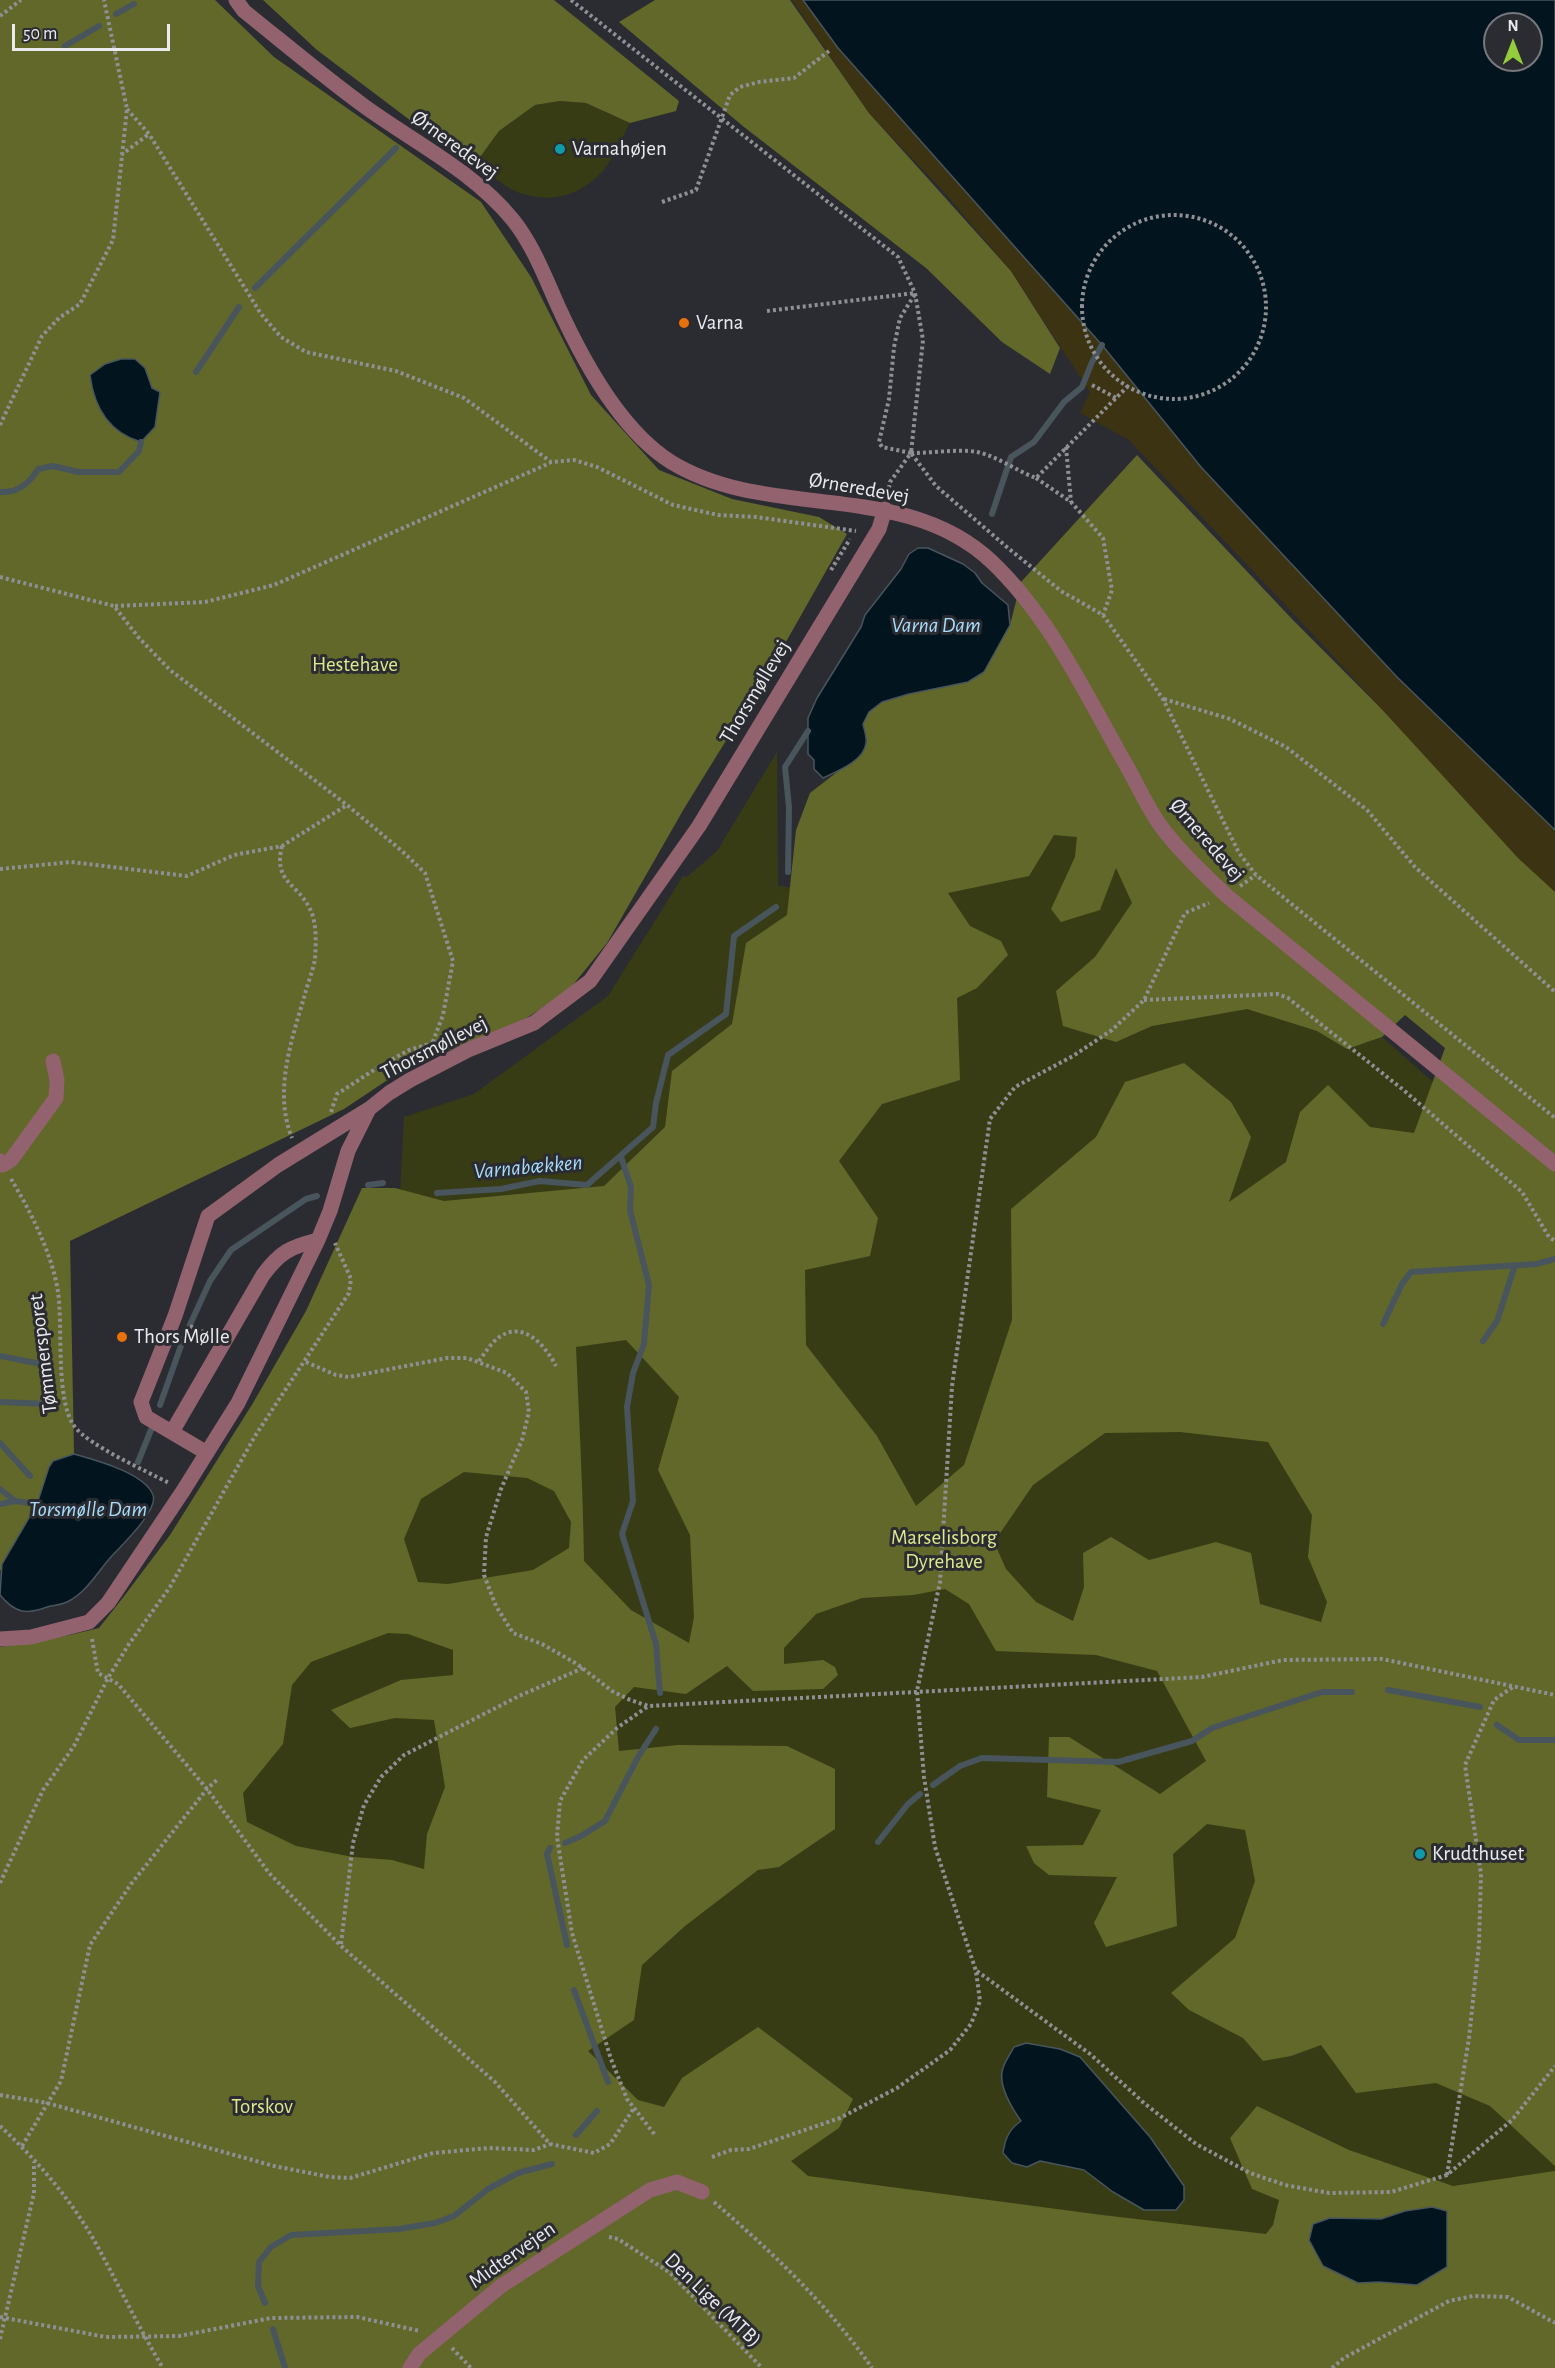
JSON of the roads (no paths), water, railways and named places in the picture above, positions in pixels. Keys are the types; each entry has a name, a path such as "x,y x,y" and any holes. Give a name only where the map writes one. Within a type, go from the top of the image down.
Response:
{"street":[{"name":"Ørneredevej","path":"236,0 244,11 365,107 470,177 490,195 513,220 523,235 597,383 638,435 669,461 716,484 770,495 885,509 930,524 963,541 989,560 1013,584 1041,619 1160,825 1199,869 1227,896 1555,1164"},
{"name":"Thorsmøllevej","path":"0,1640 31,1636 88,1622 108,1603 183,1491 238,1403 318,1240 330,1211 348,1151 369,1109 389,1093 449,1060 534,1023 590,981 699,826 879,529 885,509"},
{"path":"1,1163 11,1160 56,1098 57,1080 53,1061"},
{"path":"207,1453 146,1417 141,1402 176,1316 208,1216 278,1165 369,1109"},
{"path":"172,1432 257,1284 274,1260 294,1246 318,1240"},
{"name":"Midtervejen","path":"410,2368 419,2354 501,2286 650,2190 677,2182 702,2192"}],"water":[{"path":"803,0 1555,0 1555,830 1397,677 1201,467 1102,345 838,48"},
{"path":"121,359 135,359 145,368 152,388 160,392 155,427 141,442 129,438 111,425 99,408 92,387 90,375 105,364"},
{"name":"Varna Dam","path":"918,548 928,548 963,564 975,573 982,583 1008,605 1010,625 984,672 968,682 882,702 869,712 863,724 866,741 861,755 849,765 823,778 814,769 814,760 808,754 808,718 817,698 861,627 865,615 901,569 909,554"},
{"name":"Torsmølle Dam","path":"74,1454 106,1464 140,1480 153,1495 153,1502 138,1528 81,1592 64,1603 33,1611 21,1611 11,1606 0,1595 2,1564 37,1504 49,1467 53,1461"},
{"path":"1026,2043 1060,2049 1080,2057 1150,2137 1184,2186 1184,2200 1176,2210 1144,2210 1113,2192 1084,2170 1040,2161 1027,2167 1012,2163 1003,2153 1008,2135 1021,2121 1004,2089 1003,2068 1014,2047"},
{"path":"1432,2207 1447,2211 1447,2267 1417,2285 1358,2283 1323,2266 1309,2240 1313,2224 1330,2218 1381,2219 1405,2211"}],"waterway":[{"path":"116,14 134,4"},
{"path":"65,46 99,26"},
{"path":"255,288 396,148"},
{"path":"196,372 239,307"},
{"name":"Varnabækken","path":"992,514 1011,457 1034,442 1064,402 1082,387 1102,345"},
{"path":"0,492 17,489 27,483 38,469 53,466 78,472 119,472 139,451 141,442"},
{"name":"Varnabækken","path":"788,872 789,807 785,767 808,731"},
{"name":"Varnabækken","path":"437,1193 501,1189 540,1181 587,1185 653,1127 656,1103 668,1055 726,1014 734,936 776,907"},
{"path":"621,1157 631,1187 630,1210 649,1285 644,1344 633,1373 627,1407 633,1501 622,1534 656,1644 660,1693"},
{"name":"Varnabækken","path":"368,1185 383,1183"},
{"name":"Varnabækken","path":"160,1405 183,1340 210,1281 231,1250 306,1199 317,1196"},
{"path":"1383,1324 1402,1284 1411,1272 1536,1264 1555,1259"},
{"path":"1483,1341 1497,1321 1515,1265"},
{"path":"0,1356 46,1365"},
{"path":"0,1402 48,1404"},
{"name":"Varnabækken","path":"138,1462 151,1430"},
{"path":"0,1443 30,1476"},
{"path":"0,1489 15,1501"},
{"path":"0,1504 15,1501 37,1504"},
{"path":"1388,1690 1480,1707"},
{"path":"933,1785 960,1766 982,1758 1118,1762 1192,1741 1212,1728 1322,1692 1352,1692"},
{"path":"1497,1725 1519,1740 1555,1740"},
{"path":"565,1843 605,1821 638,1757 656,1729"},
{"path":"878,1842 908,1804 920,1794"},
{"path":"550,1848 547,1854 567,1945"},
{"path":"574,1990 608,2082"},
{"path":"576,2135 597,2111"},
{"path":"265,2303 258,2286 259,2262 271,2247 291,2235 399,2229 435,2223 454,2216 488,2189 518,2173 552,2164"},
{"path":"273,2329 285,2368"}],"place":[{"name":"Varnahøjen","path":"560,149"},
{"name":"Varna","path":"684,323"},
{"name":"Thors Mølle","path":"122,1337"},
{"name":"Krudthuset","path":"1420,1854"}],"park label":[{"name":"Hestehave","path":"355,665"},
{"name":"Marselisborg Dyrehave","path":"944,1550"},
{"name":"Torskov","path":"262,2107"}]}
